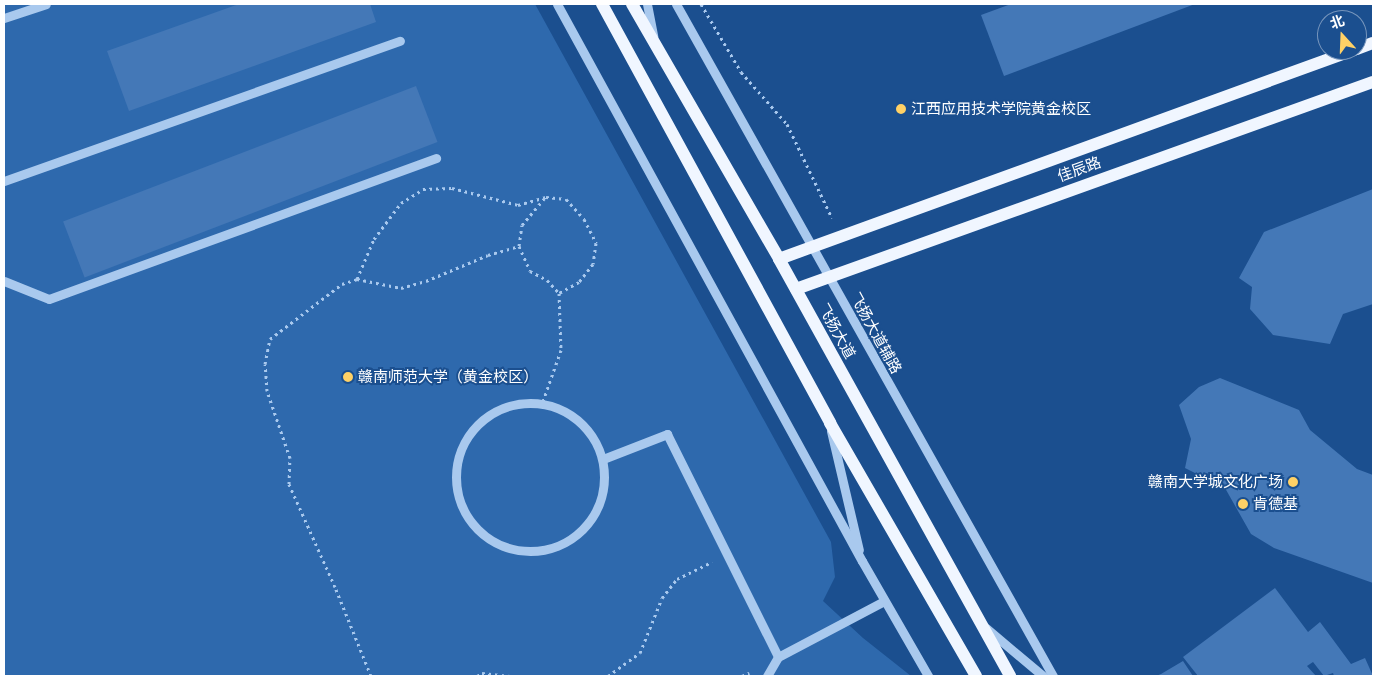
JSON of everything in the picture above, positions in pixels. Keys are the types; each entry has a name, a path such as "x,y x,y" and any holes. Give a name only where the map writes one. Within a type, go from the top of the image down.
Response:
{"main road":[{"path":"602,4 830,424 976,676"},
{"name":"飞扬大道","path":"632,4 796,289 1010,676"},
{"name":"佳辰路","path":"779,259 840,235 1325,60"},
{"name":"佳辰路","path":"796,289 1373,82"}],"street":[{"path":"4,18 46,4"},
{"path":"557,4 884,601 928,676"},
{"path":"647,4 655,44"},
{"name":"飞扬大道辅路","path":"676,4 1053,676"},
{"path":"4,181 400,42"},
{"path":"4,281 49,299 436,158"},
{"path":"525,403 542,404 551,405 574,416 592,435 603,459 605,482 600,505 588,525 570,541 549,550 525,552 502,547 482,535 466,517 457,496 455,470 462,445 478,424 500,409 525,403"},
{"path":"830,424 862,561"},
{"path":"603,459 667,434 778,658"},
{"path":"767,676 778,658 884,601"},
{"path":"979,622 1043,676"}],"path":[{"path":"701,4 741,72 786,124 840,235"},
{"path":"357,279 374,240 402,203 423,189 452,188 518,205 546,197 566,199 584,219 596,243 593,264 579,282 559,293"},
{"path":"542,404 560,350 559,293 547,280 530,271 519,246 522,225 546,197"},
{"path":"370,676 335,587 289,484 290,458 267,391 265,364 270,339 342,284 357,279 401,288 426,281 488,256 519,246"},
{"path":"607,676 640,653 662,598 676,579 726,554"},
{"path":"477,676 482,673 510,676"},
{"path":"607,676 636,676"}],"shaded area":[{"name":"赣南师范大学（黄金校区）","path":"4,4 535,4 831,542 835,577 823,601 863,638 911,676 4,676"}],"building":[{"path":"239,4 370,4 376,22 129,111 107,51"},
{"path":"1011,4 1195,4 1004,76 981,15"},
{"path":"416,86 438,142 85,277 63,221"},
{"path":"1373,189 1373,304 1343,314 1330,344 1273,335 1250,309 1252,287 1239,278 1264,232"},
{"name":"赣南大学城文化广场","path":"1220,378 1299,410 1310,430 1357,469 1373,475 1373,583 1274,548 1251,534 1225,488 1185,468 1191,439 1179,405 1199,387"},
{"path":"1275,588 1308,632 1320,622 1351,664 1365,658 1373,676 1334,676 1333,673 1324,676 1313,662 1307,666 1316,676 1198,676 1183,657"},
{"path":"1183,661 1193,676 1156,676 1161,674"}],"place":[{"name":"江西应用技术学院黄金校区","path":"901,109"},
{"name":"赣南师范大学（黄金校区）","path":"348,377"},
{"name":"赣南大学城文化广场","path":"1293,482"},
{"name":"肯德基","path":"1243,504"}]}
